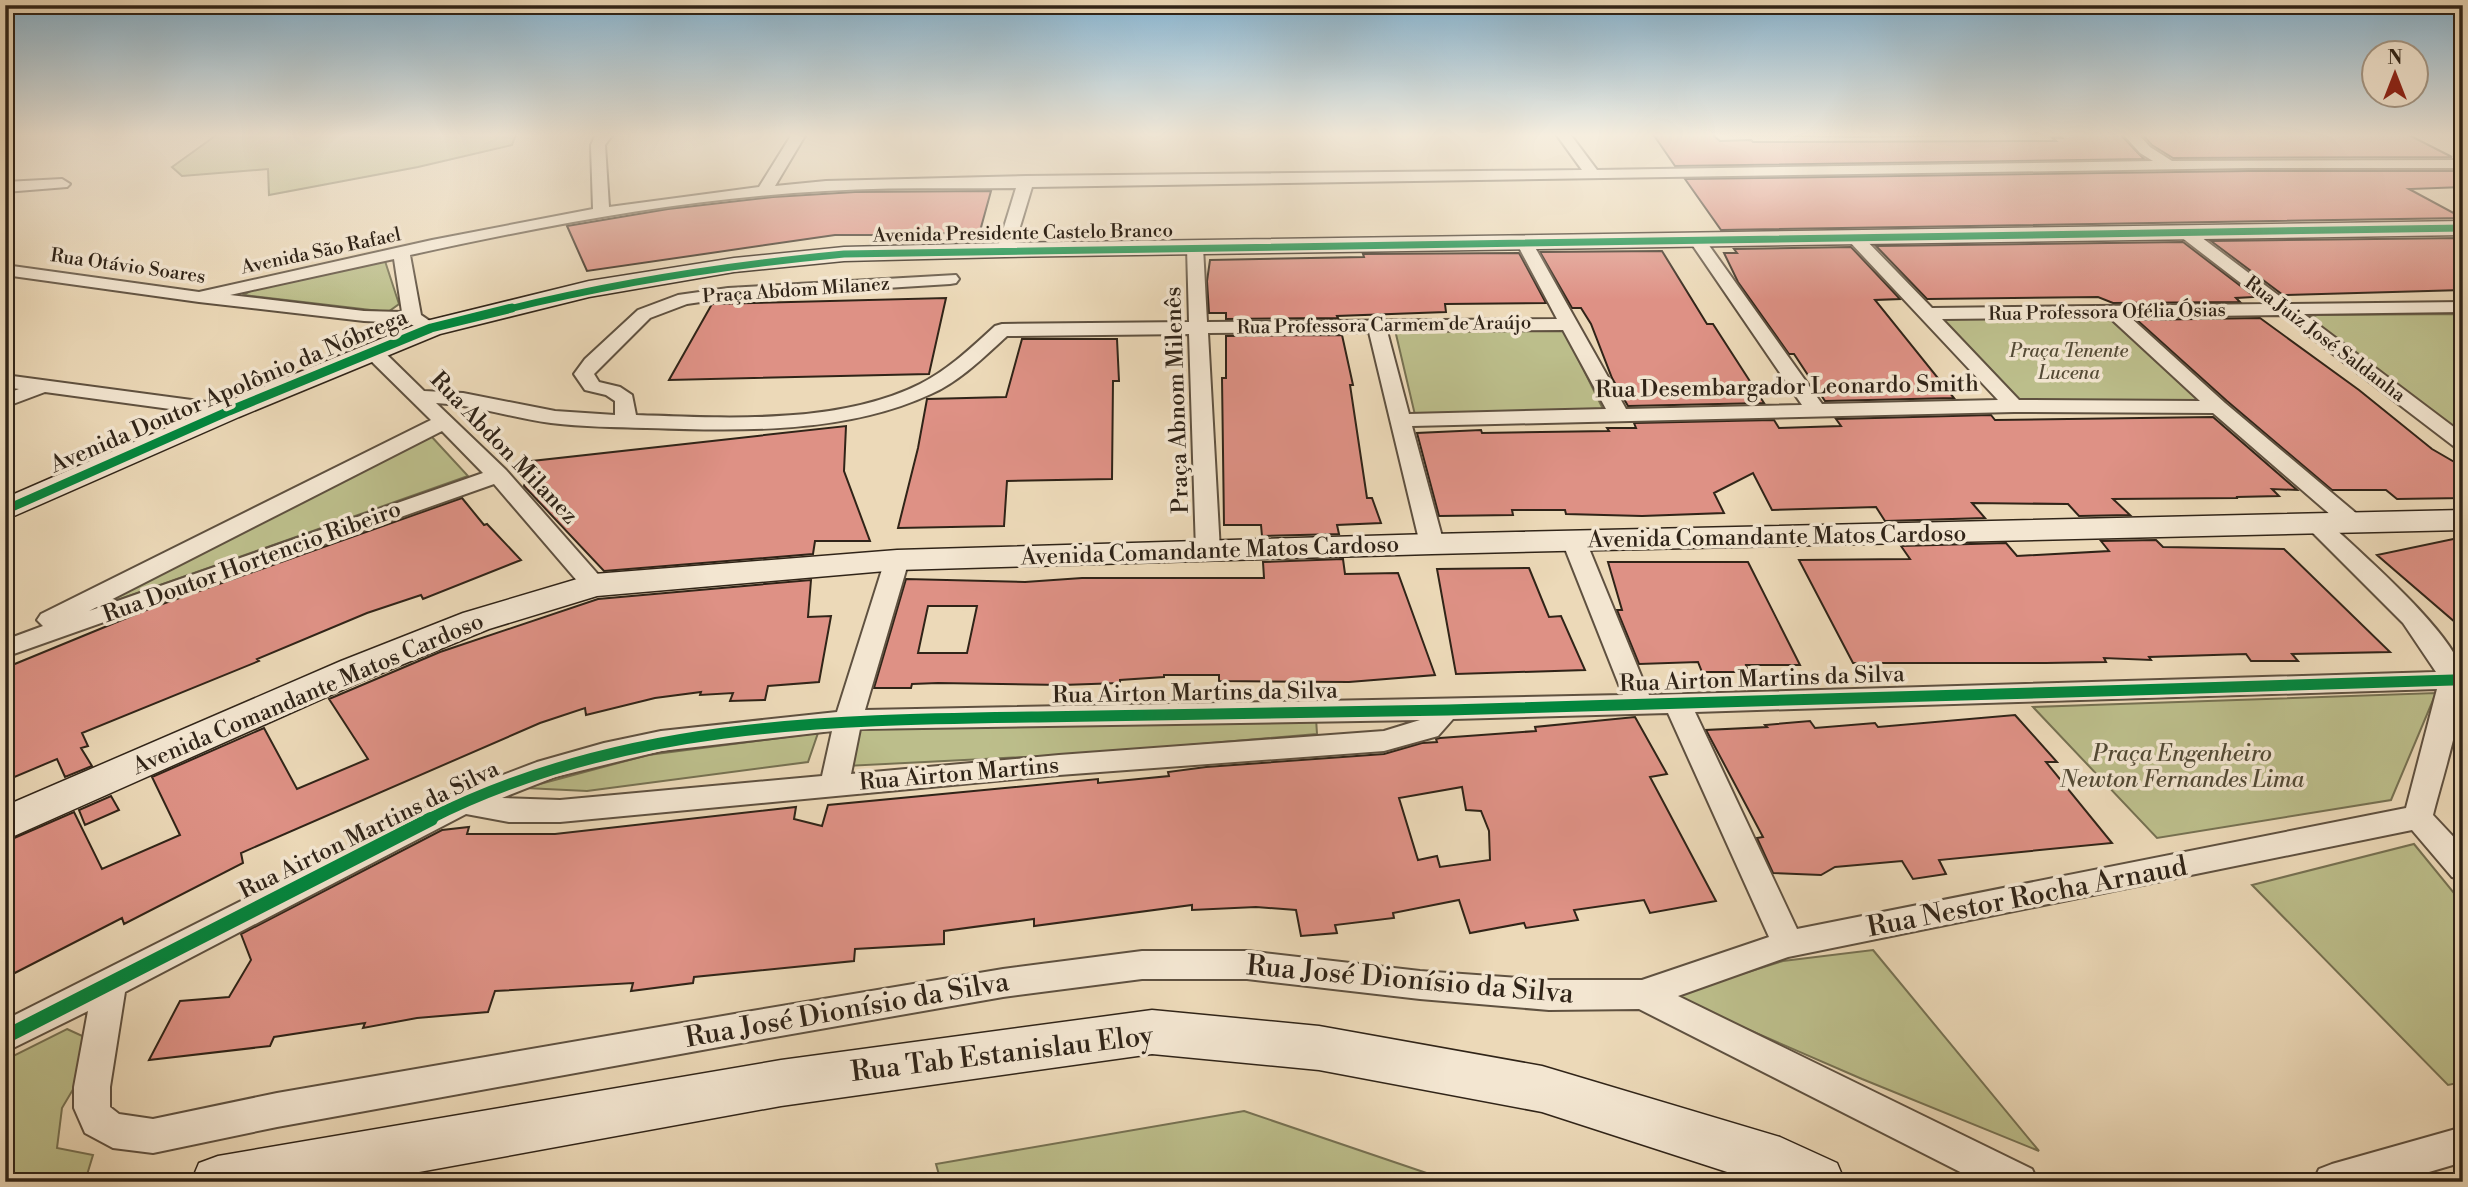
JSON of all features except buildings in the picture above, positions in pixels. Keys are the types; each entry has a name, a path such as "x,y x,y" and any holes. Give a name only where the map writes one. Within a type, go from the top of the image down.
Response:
{"main road":[{"name":"Avenida Presidente Castelo Branco","path":"422,323 589,289 734,265 844,254 2463,228"},
{"name":"Avenida Doutor Apolônio da Nóbrega","path":"5,510 372,351 422,323"},
{"name":"Avenida Comandante Matos Cardoso","path":"5,824 354,670 476,621 594,585 897,561 1432,544 2463,520"},
{"name":"Rua Tab Estanislau Eloy","path":"217,1182 781,1083 1152,1032 1319,1048 1542,1089 1780,1163 1818,1182"}],"street":[{"path":"600,189 601,214"},
{"name":"Avenida São Rafael","path":"199,297 401,253 601,214 762,189"},
{"path":"1005,250 1023,189"},
{"name":"Rua Juiz José Saldanha","path":"2187,234 2463,444"},
{"path":"1855,238 2014,406"},
{"path":"1697,240 1817,411"},
{"path":"1524,242 1620,416"},
{"name":"Praça Abnom Milenês","path":"1195,247 1208,551"},
{"path":"401,253 422,323"},
{"name":"Rua Otávio Soares","path":"5,270 199,297 422,323"},
{"name":"Praça Abdom Milanez","path":"626,421 625,399 613,391 592,386 584,374 592,363 644,314 684,299 728,293 950,279"},
{"name":"Rua Professora Ofélia Ósias","path":"1927,314 2463,307"},
{"path":"2113,311 2218,407 2355,524"},
{"path":"1376,324 1432,544"},
{"name":"Rua Professora Carmem de Araújo","path":"1199,327 1570,324"},
{"path":"418,397 448,395 532,414 626,421 706,423 788,419 879,406 925,390 968,361 1002,330 1199,327"},
{"name":"Rua Abdon Milanez","path":"372,351 498,475 594,585"},
{"path":"5,381 229,411"},
{"path":"5,401 41,387"},
{"name":"Rua Desembargador Leonardo Smith","path":"1400,420 2014,406 2218,407"},
{"name":"Rua Doutor Hortencio Ribeiro","path":"5,642 444,422"},
{"name":"Rua Doutor Hortencio Ribeiro","path":"5,649 498,475"},
{"path":"2317,524 2417,624 2445,660 2453,680 2418,817 2463,868"},
{"path":"1574,541 1639,703"},
{"path":"834,785 848,720 897,561"},
{"name":"Rua Airton Martins da Silva","path":"5,1037 463,802 547,769 661,741 848,720 1446,710 2453,680"},
{"path":"1677,702 1788,944"},
{"name":"Rua Airton Martins","path":"463,802 509,811 559,811 834,785 1384,741 1428,729 1446,710"},
{"name":"Rua Nestor Rocha Arnaud","path":"1642,994 1788,944 2418,817"},
{"name":"Rua José Dionísio da Silva","path":"110,982 92,1087 92,1108 98,1121 113,1131 153,1136 277,1110 752,1026 1003,983 1142,965 1247,965 1420,985 1549,995 1642,994"},
{"path":"1642,994 2020,1182"},
{"path":"2332,1182 2463,1144"}],"green space":[{"path":"269,189 299,189 269,195"},
{"path":"385,261 399,304 388,312 243,295 254,289"},
{"path":"2463,314 2463,434 2306,318 2317,315"},
{"name":"Praça Tenente Lucena","path":"2108,317 2202,402 2014,406 1936,318"},
{"path":"1563,328 1604,411 1415,415 1395,330"},
{"path":"431,436 468,476 81,613"},
{"name":"Praça Engenheiro Newton Fernandes Lima","path":"2436,693 2391,800 2157,838 2033,707"},
{"path":"1316,718 1317,734 1084,754 846,766 856,725"},
{"path":"818,733 808,762 587,791 525,788 648,755"},
{"path":"2414,844 2463,904 2463,1082 2448,1085 2252,885"},
{"path":"1873,950 2039,1151 1862,1079 1671,996 1783,961"},
{"path":"67,1029 89,1039 81,1076 62,1108 57,1148 93,1155 86,1178 5,1181 5,1060"},
{"path":"1244,1111 1453,1182 941,1182 936,1164"}],"cycle path":[{"path":"5,510 229,411 431,328 589,289 734,265 844,254 1005,250 2463,228"},
{"path":"5,1037 463,802 547,769 661,741 848,720 1446,710 2453,680"}]}
